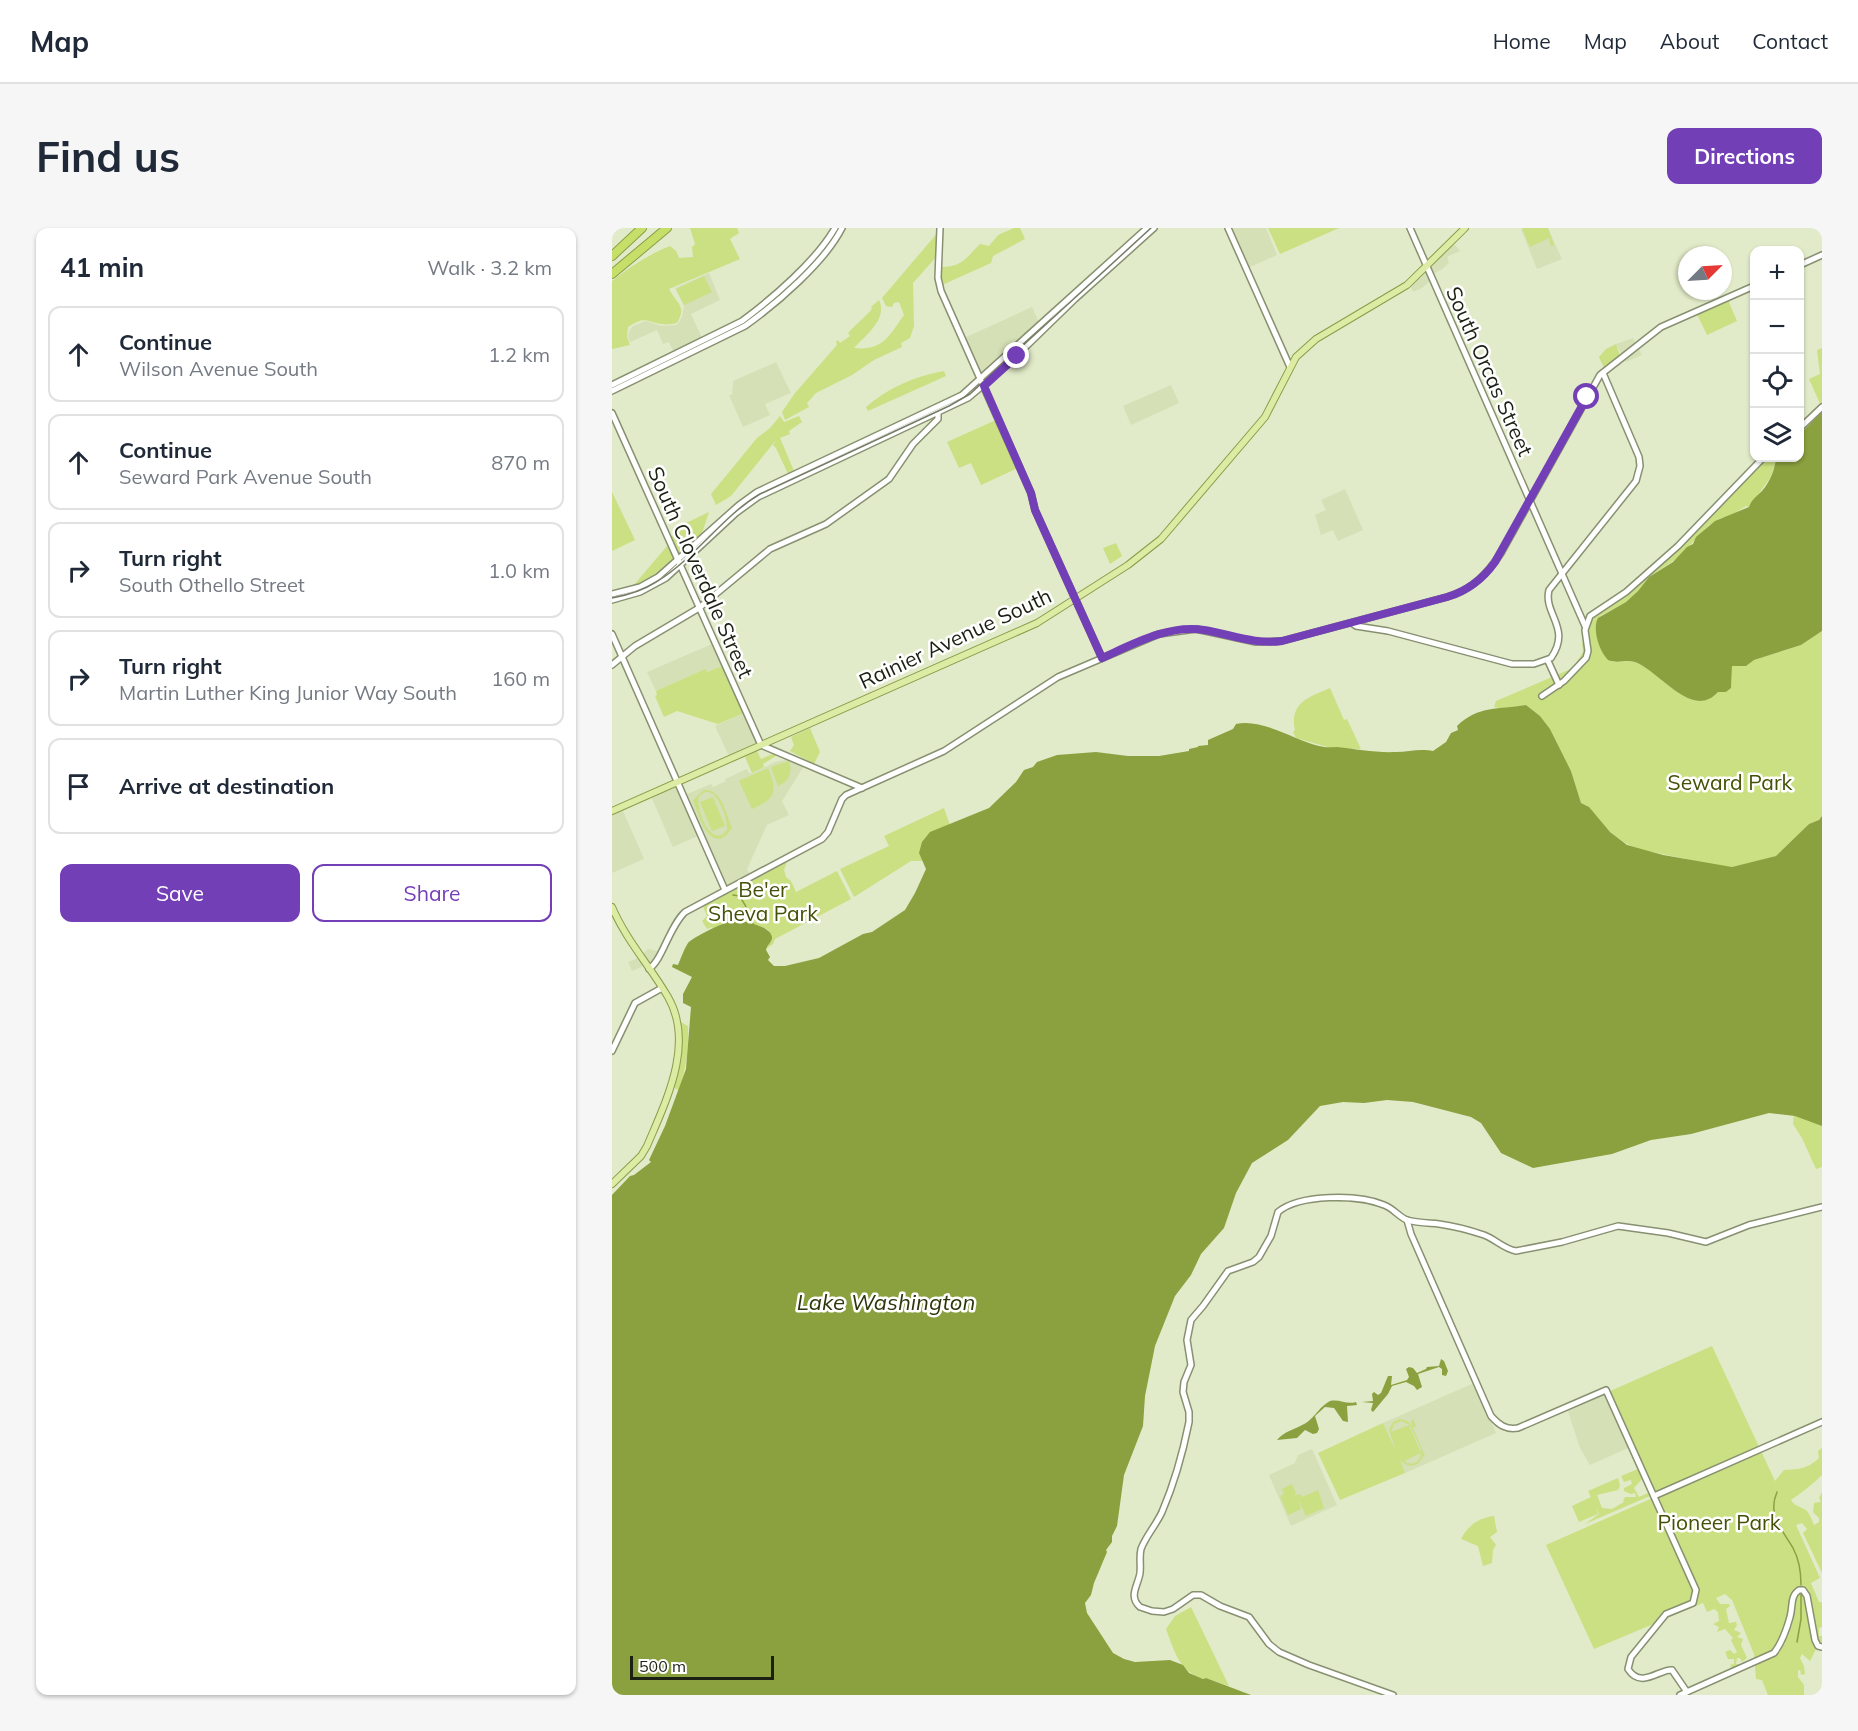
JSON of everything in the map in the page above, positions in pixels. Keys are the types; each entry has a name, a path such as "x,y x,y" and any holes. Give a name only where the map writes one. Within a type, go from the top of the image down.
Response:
{"highway":[{"path":"612,256 642,228"},
{"path":"612,274 667,228"}],"main road":[{"name":"Rainier Avenue South","path":"612,811 1037,623 1128,565 1161,539 1269,413 1290,367 1311,342 1402,288 1465,228"},
{"path":"612,907 620,925 663,988 675,1012 679,1029 674,1078 645,1150 612,1184"}],"street":[{"path":"612,385 742,321 758,309 823,246 835,228"},
{"path":"612,391 753,321 814,265 832,246 842,228"},
{"path":"940,228 939,283 941,293 984,386 1031,493 1035,510 1102,658"},
{"path":"936,412 981,380 1147,228"},
{"path":"612,600 640,592 657,584 736,513 758,497 961,402 984,386 1154,228"},
{"path":"1228,228 1290,367"},
{"name":"South Orcas Street","path":"1410,228 1585,626"},
{"path":"1804,263 1822,255"},
{"path":"649,969 655,963 671,930 682,914 822,839 828,832 843,798 944,751 1051,681 1159,634 1196,629 1257,642 1287,640 1451,596 1471,586 1486,574 1495,562 1598,378 1661,327 1750,288"},
{"path":"1286,357 1296,358"},
{"path":"1352,623 1356,626 1388,631 1512,664 1531,665 1548,661 1557,647 1559,632 1548,601 1548,593 1636,481 1640,466 1638,453 1603,373"},
{"path":"1804,424 1822,407"},
{"path":"612,665 621,655 699,608 770,549 826,524 889,479 913,444 939,418 936,412"},
{"name":"South Cloverdale Street","path":"612,413 761,745"},
{"path":"1542,696 1559,685 1579,667 1587,654 1585,626 1590,616 1626,592 1678,546 1759,462"},
{"path":"612,594 645,585 679,563"},
{"path":"1576,610 1590,616"},
{"path":"612,634 725,890"},
{"path":"1548,661 1559,685"},
{"path":"761,745 862,788"},
{"path":"652,993 657,989 657,981"},
{"path":"612,1051 633,1004 663,988"},
{"path":"1392,1695 1278,1651 1269,1644 1249,1617 1220,1606 1202,1595 1193,1595 1180,1605 1164,1612 1152,1611 1138,1605 1134,1592 1140,1574 1139,1557 1166,1503 1189,1422 1189,1412 1183,1392 1184,1382 1191,1365 1187,1340 1191,1320 1228,1271 1259,1257 1272,1233 1275,1216 1283,1208 1315,1199 1338,1197 1380,1203 1407,1220 1474,1232 1492,1238 1506,1248 1516,1251 1562,1242 1618,1226 1708,1241 1749,1225 1822,1208"},
{"path":"1407,1220 1411,1234 1490,1413 1496,1421 1505,1428 1521,1427 1606,1390 1696,1590 1693,1603 1666,1614 1631,1657 1628,1667 1632,1674 1645,1677 1654,1677 1671,1669 1687,1692"},
{"path":"1654,1496 1822,1422"},
{"path":"1650,1487 1653,1491 1660,1493"},
{"path":"1680,1695 1774,1653 1790,1618 1793,1596 1799,1590 1803,1590 1807,1596 1815,1640 1818,1646 1822,1647"}],"shaded area":[{"path":"1231,228 1266,228 1277,255 1248,268"},
{"path":"1548,228 1562,259 1537,269 1521,229"},
{"path":"1454,244 1460,251 1447,257 1449,263 1428,276 1430,281 1413,292 1410,285"},
{"path":"709,273 720,300 691,314 702,338 674,353 669,342 663,344 657,330 630,342 628,335 633,326 646,321 662,326 677,325 682,317 684,306 675,288"},
{"path":"1032,307 1039,323 983,374 964,338"},
{"path":"1633,338 1642,355 1626,362 1616,344"},
{"path":"776,362 791,393 765,404 770,415 743,427 729,395 732,395 733,381"},
{"path":"1171,385 1179,403 1131,425 1123,406"},
{"path":"1345,489 1363,530 1338,541 1333,530 1321,535 1315,515 1326,510 1321,500"},
{"path":"712,644 722,666 706,672 705,669 656,691 647,672"},
{"path":"744,713 757,743 729,756 715,726"},
{"path":"789,759 804,766 782,801 789,815 767,825 747,869 750,875 727,886 687,794 711,784 713,787 747,769 749,773 752,773 775,762"},
{"path":"678,784 700,835 673,847 651,796"},
{"path":"622,809 644,859 612,873 612,813"},
{"path":"648,949 657,951 653,962 632,971 628,962 638,958"},
{"path":"1474,1383 1496,1433 1405,1473 1383,1423"},
{"path":"1604,1395 1628,1448 1590,1465 1580,1448 1568,1411"},
{"path":"1312,1449 1337,1505 1291,1526 1269,1475 1295,1463 1298,1455"}],"green space":[{"path":"690,228 737,228 739,233 730,239 740,259 669,289 681,309 677,323 638,321 628,327 627,336 630,345 612,349 612,281 640,261 670,246 679,258 693,257 692,247 695,244"},
{"path":"1014,228 1020,228 1025,239 993,256 991,263 942,285 942,267 959,263 980,244 989,246 998,235"},
{"path":"1268,228 1339,228 1280,254"},
{"path":"1522,228 1548,228 1554,245 1551,247 1549,238 1530,247"},
{"path":"939,231 937,256 913,283 914,326 910,338 901,343 902,347 816,393 807,403 809,407 785,420 782,412 795,393 837,345 836,342 838,340 840,343 850,336 848,333 879,300 881,314 878,320 854,348 872,347 889,335 904,315 899,302 894,303 892,307 886,306 882,298"},
{"path":"704,276 712,292 684,305 676,289"},
{"path":"1728,300 1737,321 1707,335 1697,314"},
{"path":"1616,344 1620,355 1604,368 1599,357 1606,349"},
{"path":"1822,348 1822,408 1809,379 1820,374 1817,350"},
{"path":"944,371 946,376 868,411 866,407 883,394 902,384"},
{"path":"1822,408 1822,412 1804,430 1804,425"},
{"path":"780,416 784,422 799,416 802,422 789,431 790,434 780,438 794,471 788,474 773,445 776,440 731,496 716,505 711,494 757,438"},
{"path":"996,420 1018,468 981,485 971,463 959,468 947,442"},
{"name":"Seward Park","path":"1762,462 1775,462 1770,478 1749,507 1746,506 1708,526 1679,557 1649,577 1626,602 1600,616 1597,638 1612,662 1635,662 1676,691 1697,701 1708,699 1718,692 1726,692 1731,688 1732,666 1744,666 1754,660 1801,645 1822,631 1822,816 1819,820 1809,824 1776,856 1732,867 1638,849 1628,845 1581,803 1571,771 1550,729 1540,716 1526,705 1505,709 1494,707 1496,701 1573,668 1583,652 1582,643 1587,638 1580,614 1593,616 1617,599 1710,517"},
{"path":"612,492 635,540 612,551"},
{"path":"709,512 702,533 679,554 671,537 677,534 684,524"},
{"path":"1116,543 1122,556 1110,564 1103,548"},
{"path":"668,545 674,559 655,577 633,586"},
{"path":"722,666 744,713 718,724 677,711 664,717 655,696 656,691 705,669 707,672"},
{"path":"1330,688 1344,720 1347,719 1361,749 1331,748 1296,738 1293,732 1298,707 1308,698"},
{"path":"810,728 820,752 814,764 790,751 794,745 791,737"},
{"path":"757,751 761,759 775,753 779,754 763,764 764,767 752,773 745,757"},
{"path":"789,761 791,769 789,776 778,786 771,767"},
{"path":"768,768 773,783 773,794 752,809 739,781"},
{"path":"704,790 710,791 719,798 732,828 725,836 716,839 707,832 693,800","holes":["705,792 714,795 724,812 727,830 721,835 715,835 710,831 699,809 699,796"]},
{"path":"713,797 725,826 712,831 700,802"},
{"path":"944,808 950,825 922,861 911,861 854,897 840,869 889,846 884,836"},
{"name":"Be'er Sheva Park","path":"787,861 784,870 786,877 791,881 796,892 837,871 851,899 775,939 773,944 766,949 772,939 767,929 732,920 713,929 712,927 707,929 702,921 707,916 702,904"},
{"path":"681,1022 688,1026 688,1042 679,1090 674,1088 681,1046"},
{"path":"1794,1111 1822,1121 1822,1167 1816,1169 1793,1124"},
{"name":"Pioneer Park","path":"1712,1346 1775,1481 1784,1470 1803,1468 1815,1462 1819,1458 1818,1451 1822,1448 1822,1475 1791,1500 1807,1511 1814,1525 1819,1522 1819,1518 1813,1512 1814,1503 1821,1502 1819,1498 1822,1492 1822,1573 1803,1533 1807,1529 1802,1523 1796,1525 1820,1578 1811,1583 1819,1602 1822,1602 1822,1627 1819,1628 1819,1636 1822,1636 1822,1645 1817,1647 1810,1661 1802,1654 1800,1658 1805,1674 1801,1675 1798,1670 1798,1677 1804,1685 1804,1695 1768,1695 1762,1680 1756,1679 1754,1654 1732,1600 1725,1594 1716,1598 1720,1604 1729,1604 1730,1606 1726,1609 1729,1623 1736,1622 1734,1630 1741,1633 1737,1637 1743,1639 1741,1645 1747,1658 1742,1662 1740,1658 1737,1658 1736,1664 1749,1661 1750,1663 1733,1671 1730,1665 1734,1664 1734,1659 1728,1659 1725,1652 1730,1650 1734,1654 1737,1652 1731,1640 1733,1638 1725,1629 1717,1632 1719,1627 1713,1624 1719,1621 1718,1612 1714,1609 1707,1612 1703,1603 1594,1649 1546,1545 1655,1497 1608,1392"},
{"path":"1400,1419 1413,1426 1411,1421 1413,1419 1416,1426 1413,1428 1425,1456 1416,1465 1406,1464 1400,1460 1405,1473 1340,1500 1318,1453 1383,1423 1396,1451 1389,1430 1393,1422","holes":["1401,1421 1410,1425 1421,1453 1409,1425 1391,1432 1394,1424","1421,1453 1417,1462 1411,1464 1404,1461"]},
{"path":"1638,1469 1642,1479 1634,1488 1639,1497 1648,1493 1650,1496 1585,1524 1599,1514 1596,1508 1598,1514 1579,1522 1572,1506 1591,1497 1588,1491 1618,1478 1620,1486 1618,1490 1597,1495 1602,1508 1612,1509 1624,1502 1625,1497 1636,1497 1635,1493 1624,1491 1624,1488 1632,1484 1631,1480 1624,1482 1621,1476"},
{"path":"1292,1484 1296,1493 1294,1496 1300,1494 1302,1497 1318,1490 1324,1508 1306,1516 1298,1499 1301,1509 1288,1515 1280,1496 1284,1494 1282,1489"},
{"path":"1494,1516 1497,1532 1490,1537 1496,1545 1493,1550 1492,1563 1483,1566 1478,1546 1461,1539 1474,1523"},
{"path":"1191,1607 1229,1686 1203,1679 1188,1671 1175,1653 1166,1629 1175,1616"}],"water":[{"path":"1822,412 1822,631 1801,645 1754,660 1746,666 1732,666 1731,688 1726,692 1718,692 1708,699 1698,701 1687,698 1635,662 1608,660 1597,640 1598,618 1626,602 1649,577 1673,562 1693,544 1696,537 1715,521 1749,507 1770,480 1775,462 1804,462 1804,430"},
{"name":"Lake Washington","path":"1526,705 1540,716 1550,729 1571,771 1581,803 1589,807 1610,832 1627,845 1663,855 1732,867 1776,856 1809,824 1819,820 1822,816 1822,1126 1795,1116 1769,1113 1691,1134 1651,1140 1612,1154 1533,1168 1501,1153 1481,1123 1471,1117 1413,1102 1387,1100 1364,1103 1343,1102 1320,1106 1288,1140 1252,1163 1236,1193 1224,1228 1201,1254 1191,1275 1175,1296 1155,1346 1145,1396 1143,1426 1124,1475 1117,1526 1112,1542 1106,1550 1091,1595 1085,1603 1087,1613 1113,1653 1135,1662 1170,1660 1183,1665 1189,1673 1251,1695 612,1695 612,1195 630,1176 651,1162 649,1160 665,1126 686,1069 691,1007 683,1003 683,994 692,977 672,967 673,964 678,965 688,943 727,922 748,922 762,927 771,934 772,939 766,950 770,957 768,960 774,966 785,966 819,958 863,934 872,932 905,910 915,893 926,869 919,853 922,842 930,832 989,808 1016,782 1024,770 1033,767 1037,762 1057,755 1096,752 1128,756 1159,756 1189,751 1198,746 1208,745 1208,740 1233,729 1236,724 1246,723 1267,727 1324,747 1381,752 1433,751 1446,742 1451,733 1458,730 1457,726 1465,719 1481,711"},
{"path":"1441,1359 1448,1371 1446,1376 1442,1375 1442,1369 1439,1367 1418,1374 1422,1387 1417,1390 1406,1382 1392,1386 1373,1412 1371,1410 1373,1403 1362,1402 1373,1401 1374,1392 1378,1395 1381,1393 1388,1376 1392,1376 1391,1385 1407,1380 1409,1377 1406,1369 1409,1367 1417,1373 1427,1367 1439,1366"},
{"path":"1330,1401 1356,1402 1357,1405 1347,1406 1348,1422 1343,1421 1334,1408 1325,1407 1315,1416 1319,1429 1317,1433 1313,1434 1305,1430 1297,1438 1277,1440 1287,1432 1306,1423"}],"waterway":[{"path":"733,895 739,896 753,924"},
{"path":"1777,1492 1774,1500 1775,1515 1797,1557 1801,1585"},
{"path":"1797,1642 1801,1619 1801,1594"}],"tram line":[{"path":"612,598 640,590 670,573 733,514 760,494 949,406 970,394 1151,228"}],"route":[{"path":"1017,356 984,386 1031,493 1035,510 1102,658 1159,634 1188,629 1204,630 1258,642 1282,641 1462,591 1483,576 1495,562 1587,397"}]}
